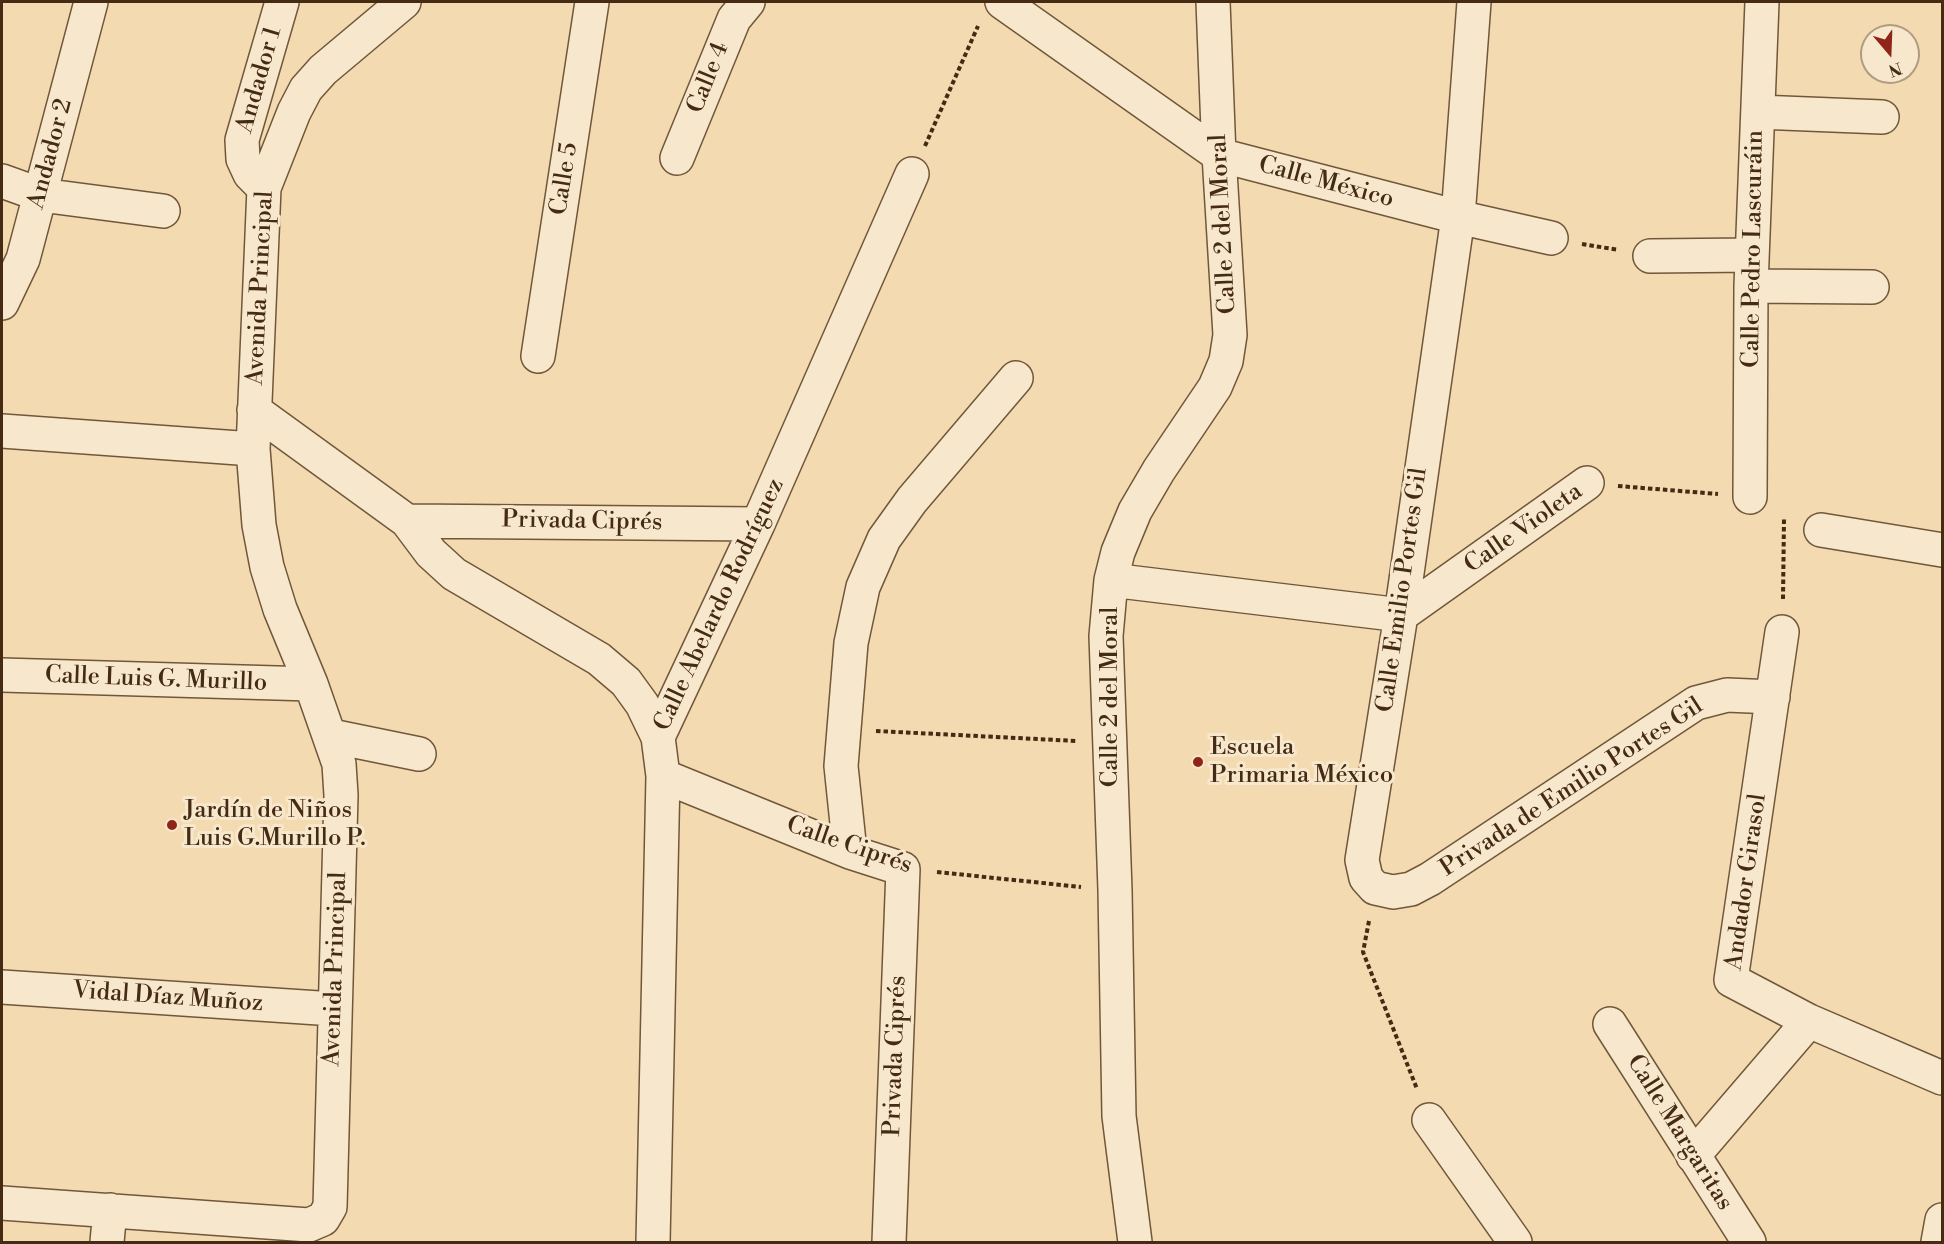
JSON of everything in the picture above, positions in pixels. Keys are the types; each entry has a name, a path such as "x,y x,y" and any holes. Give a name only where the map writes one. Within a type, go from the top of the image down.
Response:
{"street":[{"name":"Andador 2","path":"2,303 23,259 91,2"},
{"name":"Andador 1","path":"264,188 250,174 243,159 242,140 282,2"},
{"name":"Avenida Principal","path":"2,1203 309,1225 323,1219 330,1207 341,795 339,764 312,684 280,609 267,567 260,525 253,449 264,188 306,88 323,70 404,2"},
{"name":"Calle 5","path":"538,356 592,2"},
{"name":"Calle 4","path":"676,158 734,19 748,2"},
{"name":"Calle 2 del Moral","path":"1135,1242 1119,1116 1115,890 1106,636 1111,580 1118,552 1135,511 1159,470 1215,387 1226,361 1230,335 1219,155 1213,2"},
{"name":"Calle Emilio Portes Gil","path":"1375,888 1366,878 1362,860 1401,615 1458,217 1474,2"},
{"name":"Calle Pedro Lascuráin","path":"1749,497 1752,271 1762,2"},
{"name":"Calle México","path":"991,12 1219,155 1458,217 1551,238"},
{"path":"1758,112 1882,117"},
{"name":"Calle Abelardo Rodríguez","path":"653,1242 663,776 658,737 758,524 912,174"},
{"path":"2,181 41,195 163,211"},
{"path":"1650,256 1872,287"},
{"path":"850,852 841,766 851,643 862,587 884,539 912,500 1016,378"},
{"name":"Avenida Principal","path":"254,410 407,520 431,553 454,574 599,659 626,682 642,704 658,737"},
{"path":"2,431 253,449"},
{"name":"Calle Violeta","path":"1401,615 1587,483"},
{"name":"Privada Ciprés","path":"407,520 758,524"},
{"path":"1821,530 1942,550"},
{"path":"1111,580 1401,615"},
{"path":"1773,697 1782,632"},
{"name":"Calle Luis G. Murillo","path":"2,675 312,684"},
{"name":"Privada de Emilio Portes Gil","path":"1375,888 1393,892 1411,889 1430,879 1696,703 1727,696 1773,697"},
{"name":"Andador Girasol","path":"1773,697 1731,980 1809,1021 1942,1078"},
{"path":"331,736 419,754"},
{"name":"Calle Ciprés","path":"663,776 850,852 903,869"},
{"name":"Privada Ciprés","path":"889,1242 903,869"},
{"name":"Vidal Díaz Muñoz","path":"2,987 334,1009"},
{"path":"1693,1156 1809,1021"},
{"name":"Calle Margaritas","path":"1610,1024 1749,1242"},
{"path":"1429,1120 1515,1242"},
{"path":"107,1242 110,1210"},
{"path":"1938,1242 1942,1220"}],"path":[{"path":"912,174 991,12"},
{"path":"1551,238 1650,256"},
{"name":"Calle Violeta","path":"1587,483 1749,497 1784,519 1821,530"},
{"path":"1782,632 1784,519"},
{"path":"844,729 1109,742"},
{"name":"Calle Ciprés","path":"903,869 1115,890"},
{"path":"1375,888 1363,952 1429,1120"}],"place":[{"name":"Escuela Primaria México","path":"1198,762"},
{"name":"Jardín de Niños Luis G.Murillo P.","path":"172,825"}]}
